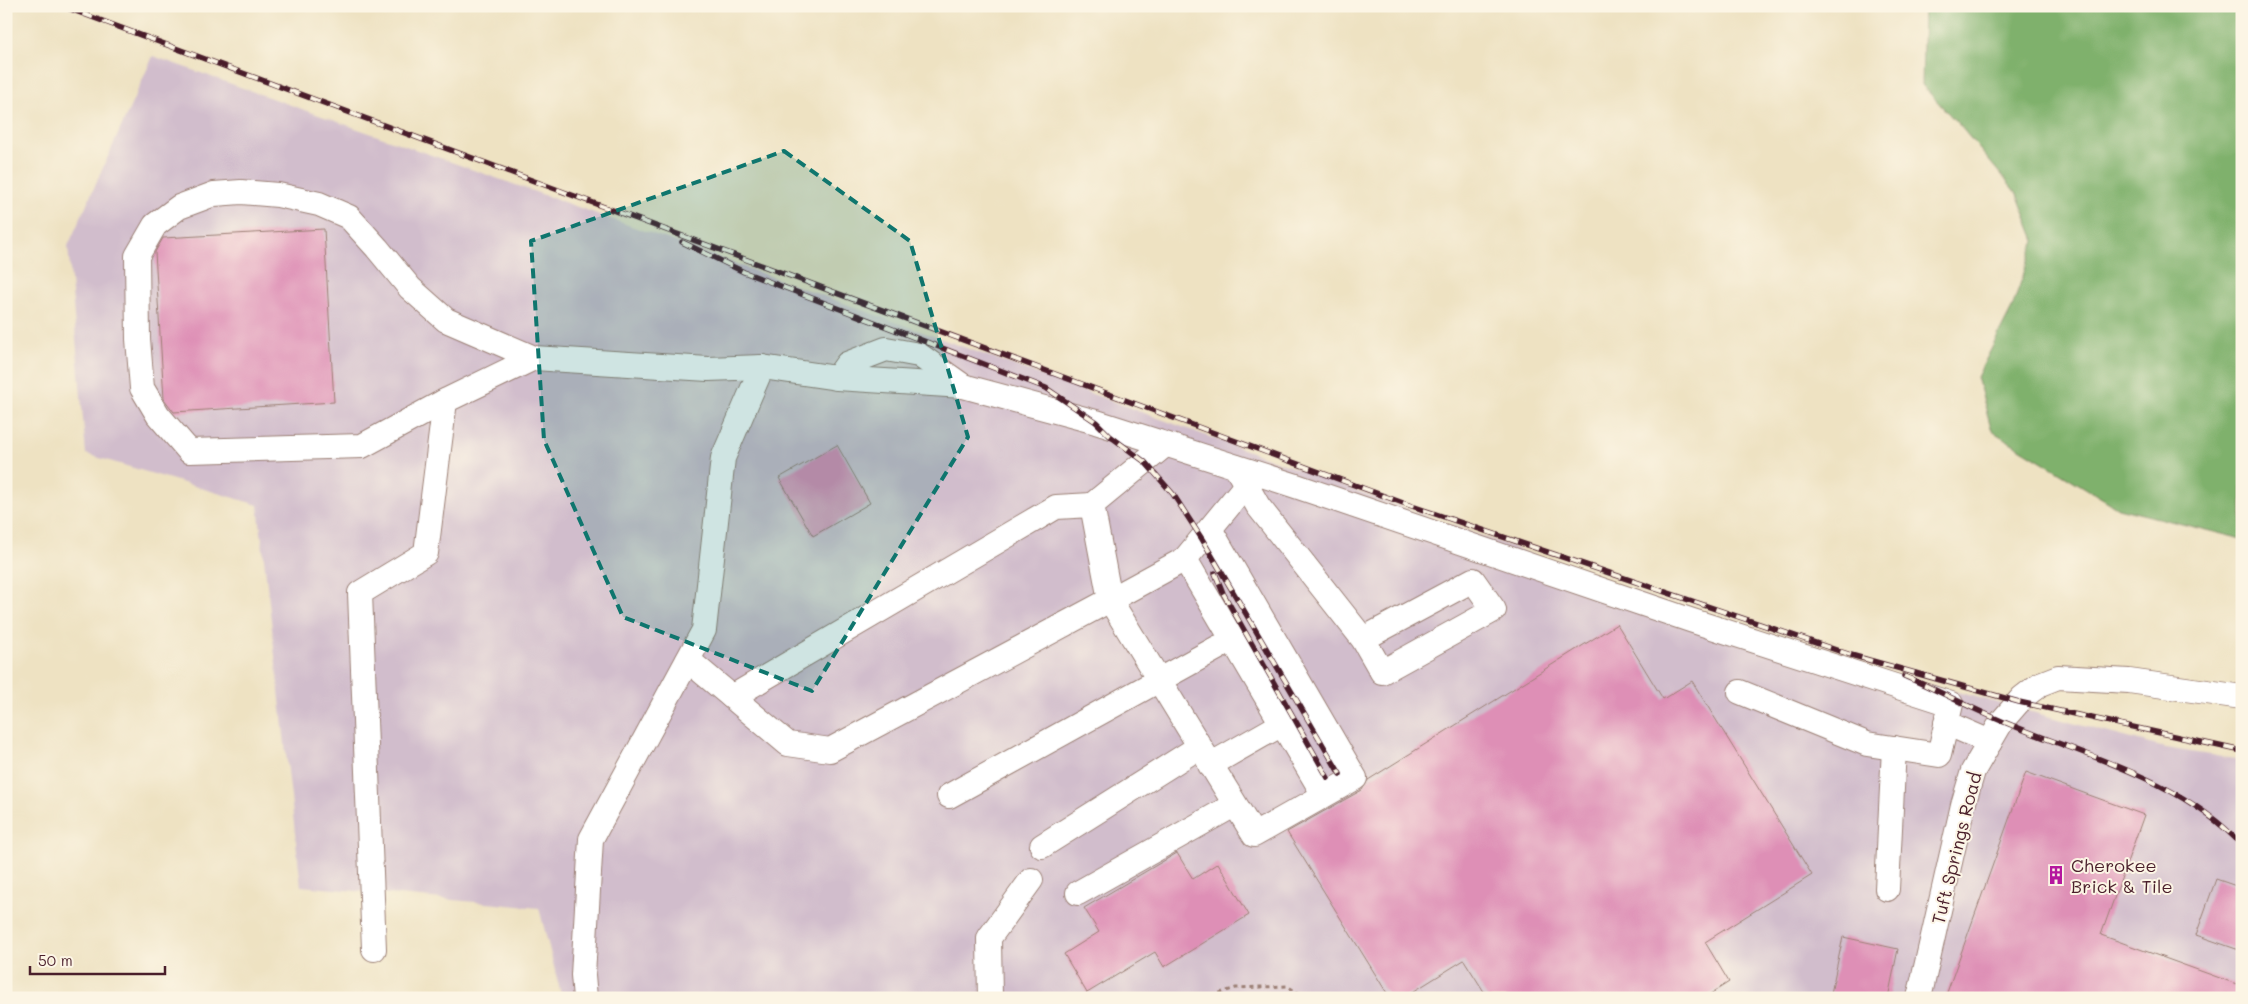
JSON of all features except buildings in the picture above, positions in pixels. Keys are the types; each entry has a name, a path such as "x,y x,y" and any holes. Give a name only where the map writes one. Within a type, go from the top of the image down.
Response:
{"street":[{"path":"534,358 446,400 362,446 189,451 158,415 142,388 138,340 137,256 155,225 179,207 214,194 242,192 269,194 319,204 349,217 410,288 446,320 534,358 708,369 762,367 837,378 963,386 1096,422 1165,445 1241,476 1951,704 1939,755 1867,744 1740,692"},
{"path":"837,378 847,364 886,349 919,356 963,386"},
{"path":"585,998 583,975 591,839 704,630 723,458 762,367"},
{"path":"374,949 360,593 426,553 446,400"},
{"path":"732,697 1056,507 1092,505 1165,445"},
{"path":"688,660 788,744 830,750 1185,559 1210,529 1241,476"},
{"path":"1241,476 1258,506 1363,639 1382,672 1494,610 1473,580 1363,639"},
{"path":"1092,505 1110,600 1254,835 1356,778 1210,529"},
{"path":"1185,559 1324,795"},
{"path":"949,796 1219,647"},
{"name":"Tuft Springs Road","path":"1919,998 1963,805 1974,771 2002,721 2022,698 2040,684 2058,677 2129,681 2242,697"},
{"path":"1946,723 1990,742"},
{"path":"1042,846 1205,756 1275,728"},
{"path":"1887,889 1894,748"},
{"path":"1078,893 1234,804"},
{"path":"990,998 988,938 1031,880"}],"path":[{"path":"1204,998 1236,988 1287,986 1306,998"}],"highlighted area":[{"path":"784,151 910,241 968,437 812,691 623,617 544,440 531,241"}],"shaded area":[{"name":"Cherokee Brick & Tile","path":"153,56 673,241 1772,642 2165,748 2242,760 2242,998 562,998 539,908 301,886 258,505 86,454 68,246"}],"green space":[{"path":"1924,6 2242,6 2242,539 2118,508 1992,431 1977,377 2012,308 2035,240 2017,194 1961,127 1922,85"}],"railway":[{"path":"62,6 1403,503 1851,655 2019,702 2242,751"},
{"path":"682,242 744,272 1046,388 1096,422 1110,436 1145,462 1173,494 1202,539 1340,774"},
{"path":"1215,573 1223,593 1328,778"},
{"path":"1904,676 2004,722 2099,758 2161,786 2218,822 2242,845"}],"place":[{"name":"Cherokee Brick & Tile","path":"2056,875"}]}
